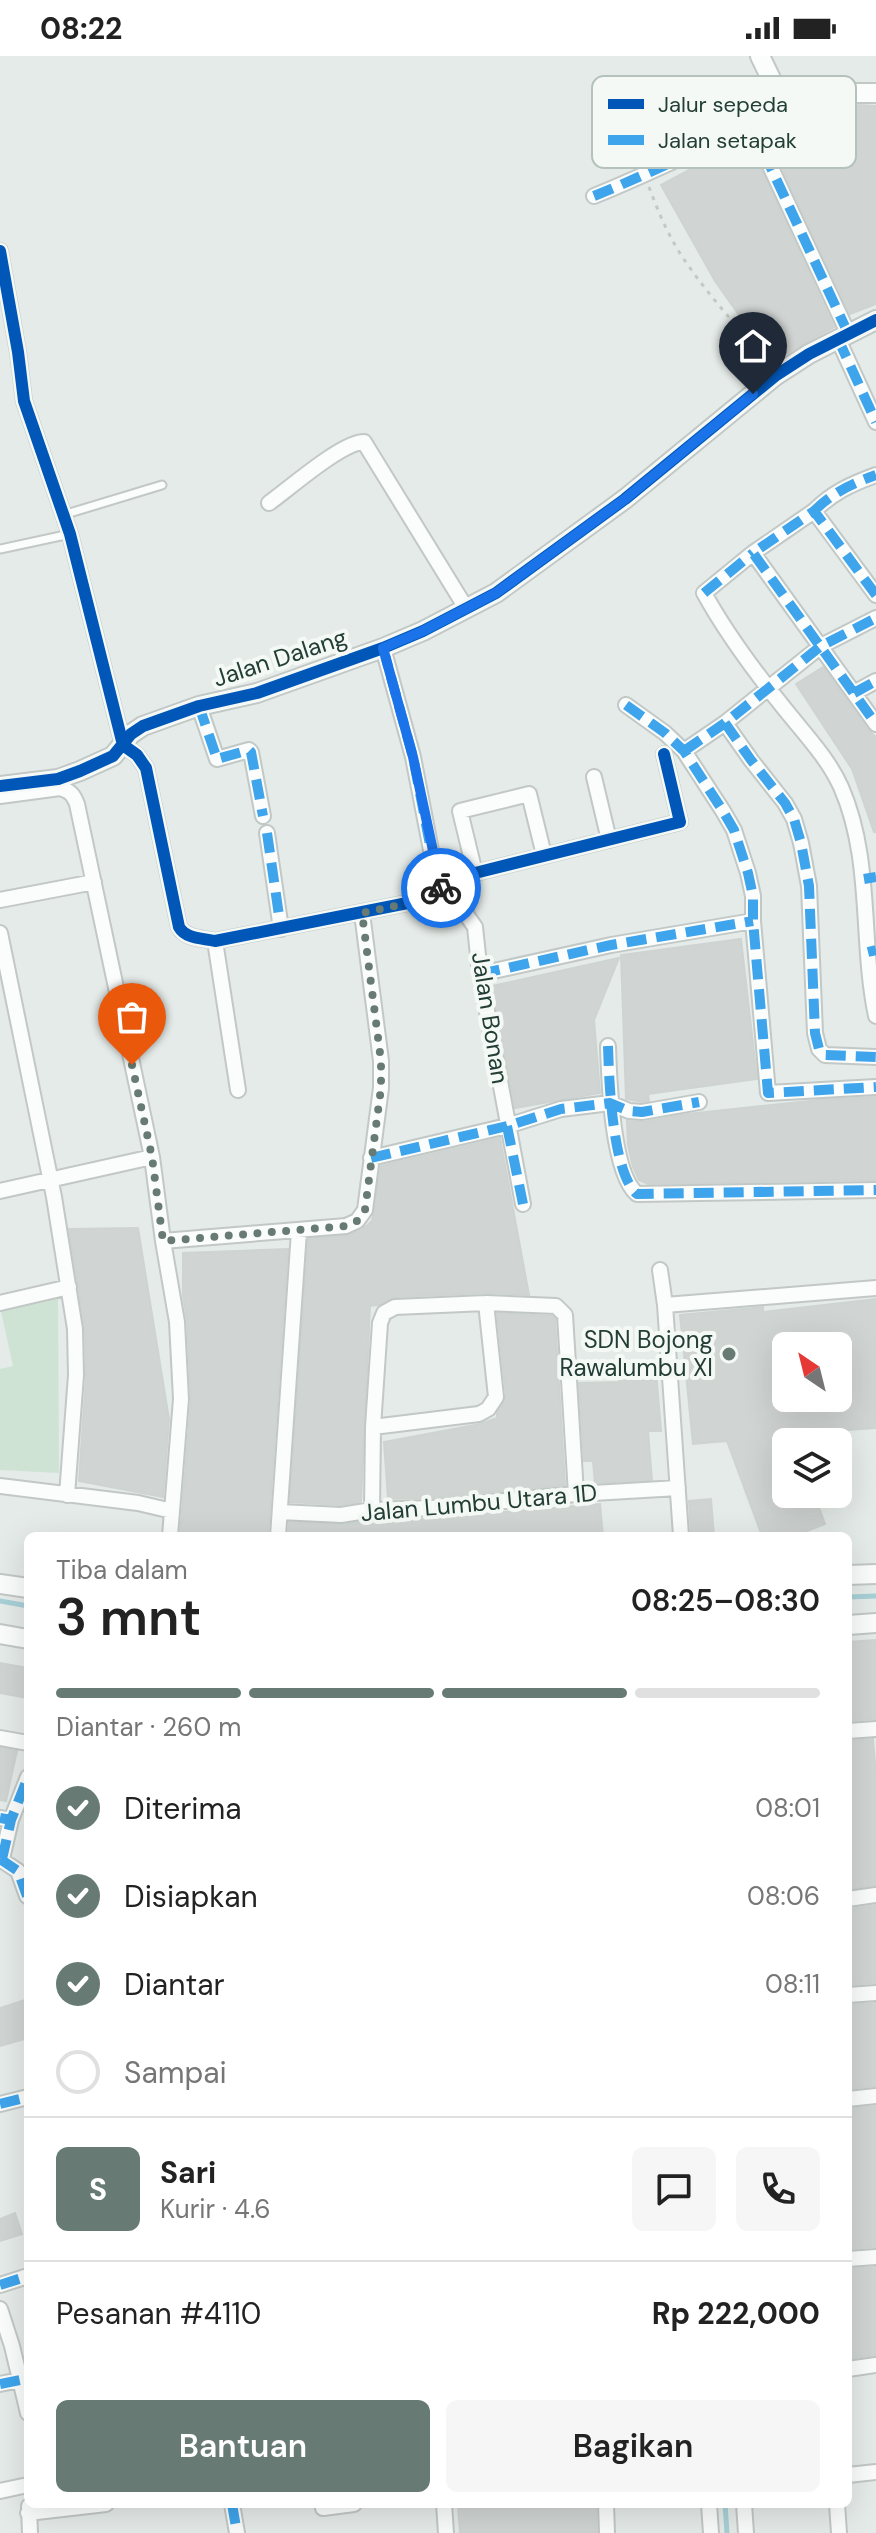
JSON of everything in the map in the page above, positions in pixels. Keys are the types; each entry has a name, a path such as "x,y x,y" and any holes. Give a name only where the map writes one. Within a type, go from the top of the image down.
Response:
{"street":[{"path":"760,56 770,76"},
{"path":"594,196 662,168"},
{"path":"770,168 843,336 876,422"},
{"path":"0,251 24,401 70,534 123,745 137,755 146,768 179,927 183,932 191,937 215,941 443,896 453,880 475,873 680,822 664,754"},
{"name":"Jalan Dalang","path":"0,786 58,779 108,760 135,729 199,706 257,693 383,648 496,593 625,499 775,376 809,354 876,320"},
{"path":"269,503 341,449 364,442 466,608"},
{"path":"876,475 830,495 814,511 753,553 704,593 768,688 824,759 840,787 870,878 864,917 872,951 876,1016"},
{"path":"814,511 876,595"},
{"path":"753,553 876,724"},
{"path":"684,751 725,723 821,646 876,618"},
{"path":"383,648 413,757 443,896"},
{"path":"854,693 876,681"},
{"path":"626,705 684,751 734,830 753,896 768,1093 876,1087"},
{"path":"199,706 217,759 251,752 263,816"},
{"path":"725,723 785,803 794,819 801,843 809,886 815,1033 819,1049 825,1055 876,1057"},
{"path":"594,777 609,840"},
{"path":"0,796 60,788 74,795 77,804 152,1157 177,1322 181,1374 170,1532"},
{"path":"475,873 460,811 529,794 544,855"},
{"path":"267,833 281,929"},
{"path":"0,900 94,882"},
{"name":"Jalan Bonan","path":"443,896 463,910 475,927 480,974 523,1204"},
{"path":"163,1241 346,1226 362,1216 381,1088 381,1061 362,913"},
{"path":"480,974 611,945 753,921"},
{"path":"0,933 50,1182 75,1329 76,1375 67,1495"},
{"path":"215,941 238,1090"},
{"path":"608,1046 610,1103 624,1172 629,1187 637,1194 876,1190"},
{"path":"371,1158 507,1126 561,1109 610,1103 629,1111 642,1112 699,1102"},
{"path":"0,1191 152,1157"},
{"path":"278,1532 299,1231"},
{"path":"660,1270 681,1532"},
{"path":"0,1303 69,1287"},
{"path":"665,1305 876,1288"},
{"path":"373,1427 479,1414 488,1409 496,1397 486,1303"},
{"path":"372,1510 373,1427 380,1323 384,1313 395,1307 486,1303 556,1306 565,1315 576,1494"},
{"path":"0,1486 138,1503 172,1511"},
{"name":"Jalan Lumbu Utara 1D","path":"280,1512 341,1515 372,1510 678,1488"},
{"path":"852,1575 876,1574"},
{"path":"0,1584 24,1587"},
{"path":"852,1625 876,1623"},
{"path":"0,1634 24,1638"},
{"path":"852,1731 876,1729"},
{"path":"0,1738 24,1742"},
{"path":"24,1785 6,1819 1,1859 18,1871 24,1888"},
{"path":"852,1898 876,1895"},
{"path":"852,1995 876,1993"},
{"path":"852,2099 876,2096"},
{"path":"0,2104 24,2098"},
{"path":"852,2259 876,2257"},
{"path":"0,2285 24,2277"},
{"path":"0,2309 24,2396"},
{"path":"852,2368 876,2365"},
{"path":"0,2384 20,2380"},
{"path":"852,2475 876,2472"},
{"path":"0,2491 24,2486"},
{"path":"233,2508 237,2533"},
{"path":"444,2508 446,2533"},
{"path":"606,2508 607,2533"},
{"path":"709,2508 711,2533"},
{"path":"744,2508 746,2533"},
{"path":"837,2508 839,2533"},
{"path":"28,2509 30,2533"}],"lane":[{"path":"63,515 162,485"},
{"path":"0,549 70,534"}],"path":[{"path":"645,176 658,211 686,263 775,376"}],"green space":[{"path":"58,1296 59,1473 0,1470 0,1369 13,1366 0,1307"}],"building":[{"path":"856,106 876,106 876,304 850,314 782,168 856,168"},
{"path":"693,168 760,168 834,327 772,362 715,281 661,185"},
{"path":"823,667 876,737 876,832 852,769 796,684"},
{"path":"741,939 757,1079 648,1094 649,1101 626,1099 621,955"},
{"path":"619,958 594,1020 600,1093 515,1108 492,986"},
{"path":"876,1097 876,1180 648,1184 639,1180 633,1167 627,1121 643,1122 687,1114"},
{"path":"500,1138 529,1295 486,1293 395,1297 370,1306 361,1502 340,1505 290,1502 308,1239 350,1235 372,1221 381,1166"},
{"path":"138,1228 169,1419 163,1497 79,1481 86,1376 85,1329 69,1229"},
{"path":"288,1249 268,1532 180,1532 191,1399 183,1253"},
{"path":"876,1299 876,1428 772,1428 772,1508 819,1508 825,1524 805,1532 761,1532 727,1441 693,1444 680,1315 763,1307 763,1312"},
{"path":"497,1313 552,1316 555,1319 565,1485 388,1499 384,1442 497,1418 506,1396"},
{"path":"656,1371 661,1431 648,1431 652,1480 595,1483 593,1461 584,1461 579,1383 619,1382 619,1372"},
{"path":"711,1499 714,1532 691,1532 689,1501"},
{"path":"600,1504 603,1532 288,1532 289,1522 342,1525 373,1520"},
{"path":"876,1640 876,1719 852,1721 852,1642"},
{"path":"0,1663 24,1667 24,1697 0,1693"},
{"path":"873,1739 876,1885 852,1889 852,1741"},
{"path":"0,1748 17,1751 6,1801 0,1800"},
{"path":"876,1905 876,1983 852,1985 852,1909"},
{"path":"24,2000 24,2039 0,2046 0,2008"},
{"path":"876,2003 876,2086 852,2089 852,2005"},
{"path":"876,2106 876,2247 852,2249 852,2109"},
{"path":"15,2213 22,2234 0,2241 0,2219"},
{"path":"876,2267 876,2355 852,2358 852,2269"},
{"path":"458,2508 596,2508 597,2533 460,2533"}],"waterway":[{"path":"852,1597 876,1596"},
{"path":"0,1601 24,1605"},
{"path":"725,2508 727,2533"}],"marked path":[{"path":"594,196 658,168"},
{"path":"771,168 848,333"},
{"path":"838,339 876,422"},
{"path":"814,511 842,490 876,475"},
{"path":"876,595 814,511 753,553 876,724"},
{"path":"704,593 753,553"},
{"path":"684,751 725,723 821,646 876,618"},
{"path":"383,648 413,757 443,896"},
{"path":"854,693 876,681"},
{"path":"626,705 684,751 734,830 753,896 768,1093 876,1087"},
{"path":"199,706 217,759 251,752 263,816"},
{"path":"725,723 785,803 794,819 801,843 809,886 815,1033 819,1049 825,1055 876,1057"},
{"path":"267,833 281,929"},
{"path":"864,879 876,877"},
{"path":"480,974 611,945 753,921"},
{"path":"868,952 876,950"},
{"path":"608,1046 617,1147 622,1167 637,1194 876,1190"},
{"path":"371,1158 507,1126 561,1109 610,1103 629,1111 642,1112 699,1102"},
{"path":"507,1126 523,1204"},
{"path":"0,1818 11,1820 24,1787"},
{"path":"2,1859 11,1820"},
{"path":"0,1859 18,1871 24,1888"},
{"path":"0,2104 24,2098"},
{"path":"0,2285 24,2277"},
{"path":"0,2384 20,2380"},
{"path":"233,2508 237,2533"}],"cycle path":[{"path":"0,251 24,401 70,534 123,745 137,755 146,768 182,931 215,941 443,896 453,880 475,873 680,822 664,754"},
{"path":"0,786 58,779 80,771 113,756 131,734 143,726 199,706 257,693 383,648 496,593 625,499 775,376 809,354 876,320"}],"way so far":[{"path":"132,1065 152,1157 163,1241 299,1231 346,1226 357,1221 365,1210 381,1088 381,1061 362,913 443,896 441,888"}],"place":[{"name":"SDN Bojong Rawalumbu XI","path":"729,1354"}],"route":[{"path":"441,888 413,757 383,648 496,593 625,499 753,394"}]}
